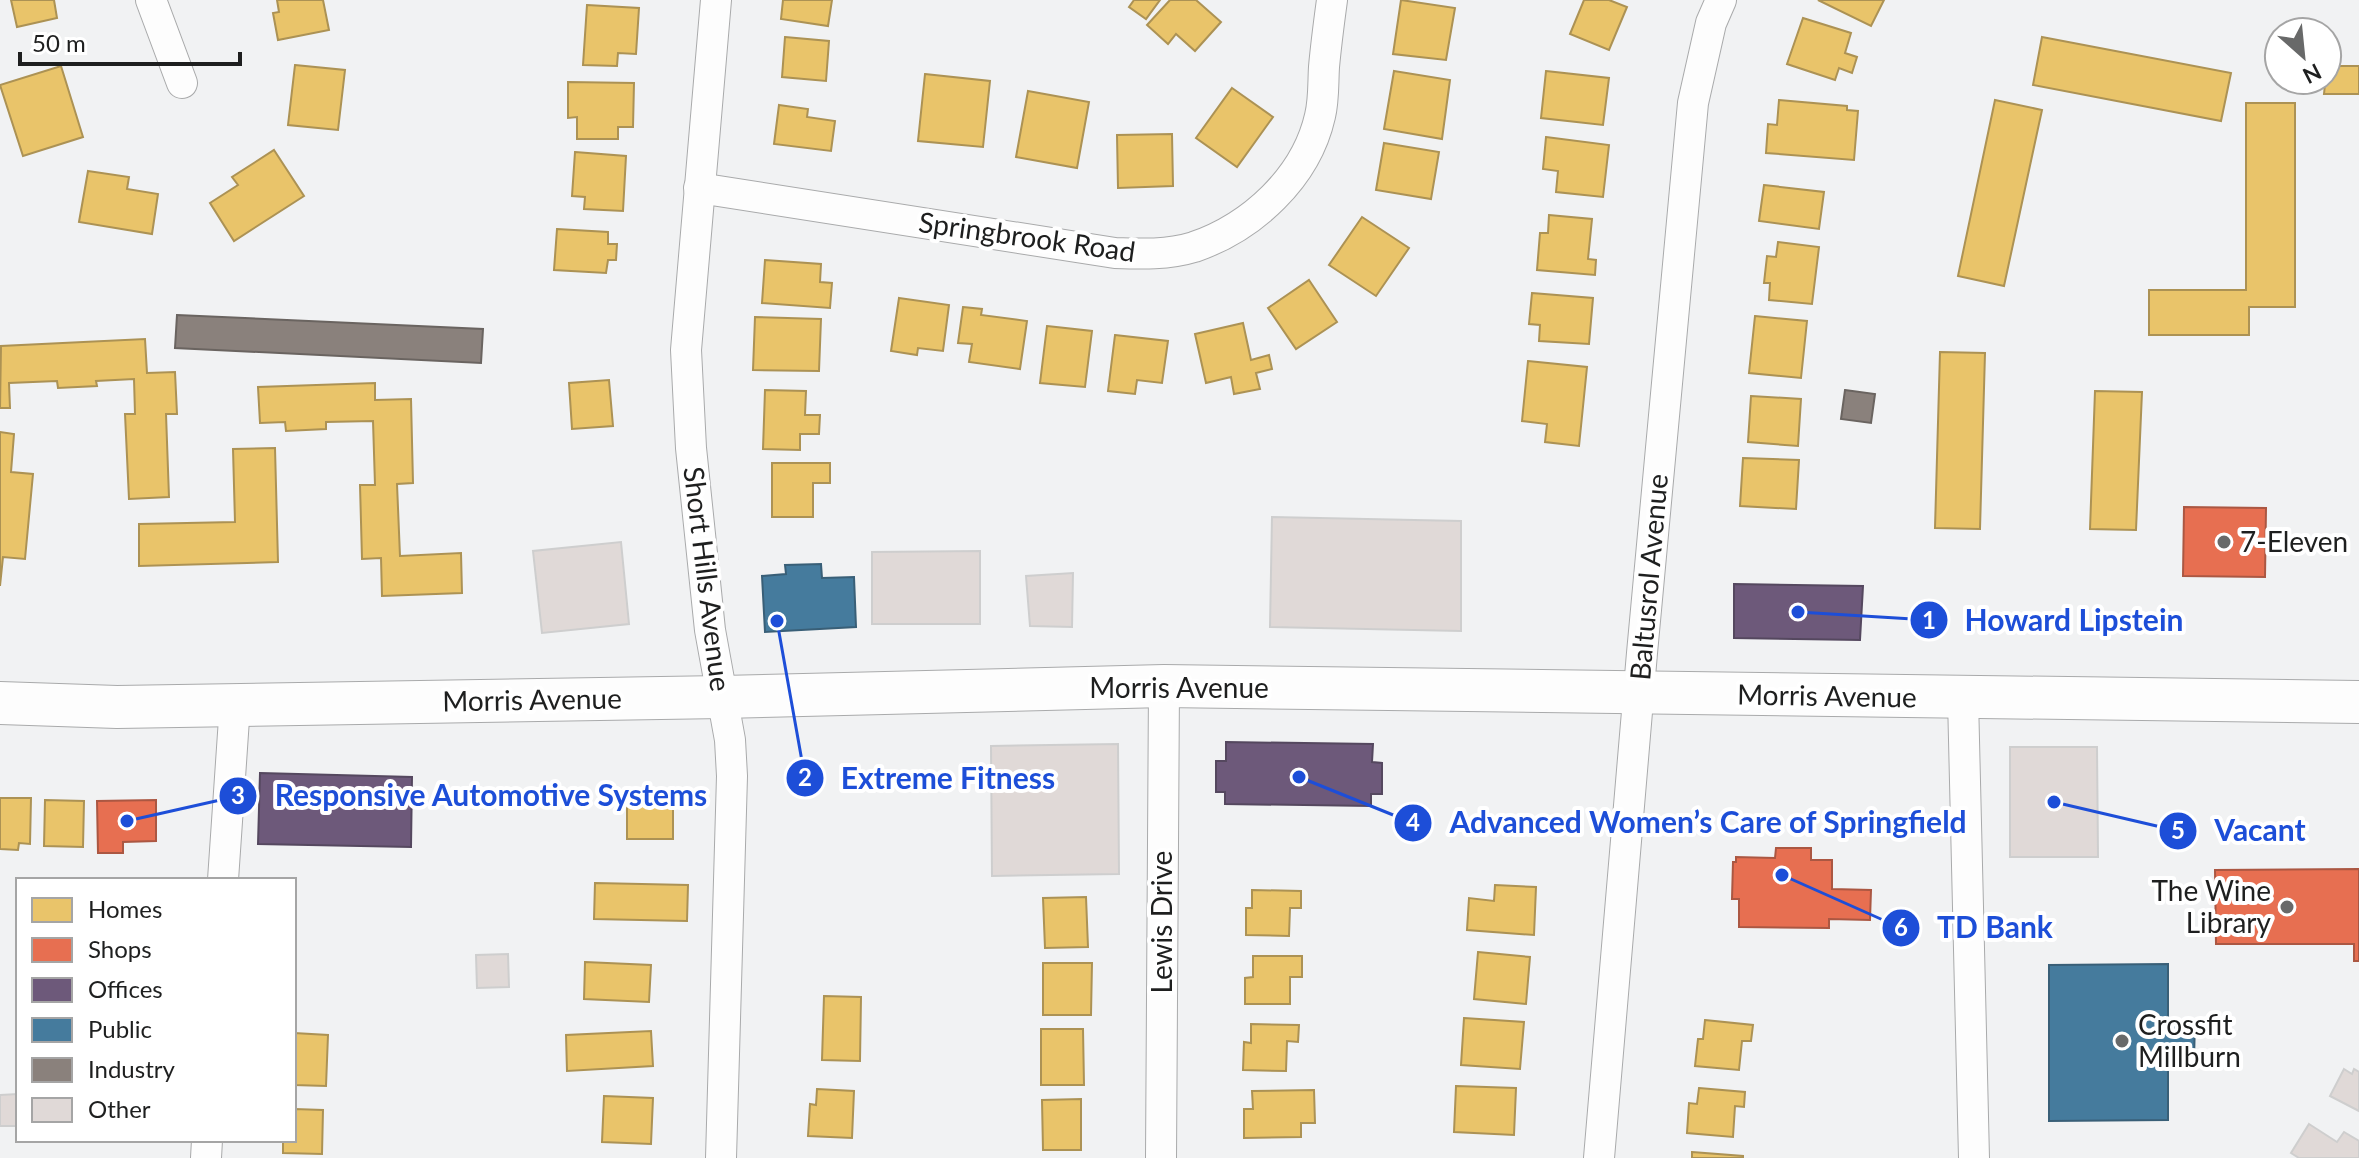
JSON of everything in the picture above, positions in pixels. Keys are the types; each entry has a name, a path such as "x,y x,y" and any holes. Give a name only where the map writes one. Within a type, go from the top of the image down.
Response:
{"main road":[{"name":"Morris Avenue","path":"0,703 117,707 1164,686 2359,702"}],"street":[{"path":"151,0 182,83"},
{"name":"Short Hills Avenue","path":"716,0 686,350 691,448 710,630 730,740 732,776 721,1158"},
{"name":"Springbrook Road","path":"699,188 1115,253 1153,254 1192,247 1244,223 1274,198 1298,167 1321,114 1332,0"},
{"name":"Baltusrol Avenue","path":"1599,1158 1693,103 1711,23 1721,0"},
{"name":"Lewis Drive","path":"1161,1158 1164,686"},
{"path":"1963,698 1974,1158"},
{"path":"223,878 235,704"}],"building: Homes":[{"path":"11,0 54,0 57,18 17,27"},
{"path":"277,0 323,0 329,30 278,40 273,13 279,12"},
{"path":"783,0 832,0 828,26 781,19"},
{"path":"1134,0 1160,0 1146,19 1129,7"},
{"path":"1170,0 1196,0 1221,22 1195,51 1176,34 1168,44 1147,25"},
{"path":"1401,0 1455,8 1446,60 1393,54"},
{"path":"1584,0 1609,0 1627,7 1609,50 1570,34"},
{"path":"1818,0 1884,0 1871,26"},
{"path":"587,5 639,8 636,54 618,53 617,66 583,65"},
{"path":"1803,18 1851,33 1845,53 1857,57 1852,73 1839,68 1835,80 1787,64"},
{"path":"785,37 829,41 826,81 782,77"},
{"path":"2042,37 2231,73 2221,121 2033,85"},
{"path":"295,65 345,70 338,130 288,125"},
{"path":"61,66 83,137 23,156 0,85"},
{"path":"2343,66 2359,66 2359,94 2343,94"},
{"path":"1394,71 1450,80 1442,139 1384,129"},
{"path":"1546,71 1609,78 1603,125 1541,118"},
{"path":"925,74 990,81 983,147 918,141"},
{"path":"568,82 634,83 633,127 618,127 618,139 577,139 577,117 568,118"},
{"path":"1232,88 1273,117 1237,167 1196,138"},
{"path":"1028,91 1089,102 1077,168 1016,157"},
{"path":"1779,100 1847,106 1847,110 1858,111 1854,160 1766,153 1768,124 1777,125"},
{"path":"1995,100 2042,110 2004,286 1958,276"},
{"path":"2246,103 2295,103 2295,307 2249,307 2249,335 2149,335 2149,290 2246,290"},
{"path":"779,105 808,109 807,117 835,121 831,151 774,144"},
{"path":"1172,134 1173,186 1118,188 1117,135"},
{"path":"1546,137 1609,145 1603,197 1556,192 1558,171 1543,169"},
{"path":"1384,143 1439,152 1431,199 1376,190"},
{"path":"274,150 304,196 234,241 210,203 238,185 232,177"},
{"path":"575,152 626,156 623,211 584,209 585,197 572,196"},
{"path":"88,171 129,177 127,189 158,194 152,234 79,222"},
{"path":"1764,185 1824,192 1819,229 1759,221"},
{"path":"1549,215 1592,219 1588,259 1596,260 1595,275 1537,270 1540,233 1548,233"},
{"path":"1362,217 1409,248 1376,296 1329,265"},
{"path":"557,229 608,232 608,244 617,244 616,260 608,260 606,273 554,270"},
{"path":"1778,242 1819,247 1812,304 1769,300 1770,283 1764,283 1767,256 1776,257"},
{"path":"765,260 821,264 820,282 832,283 830,308 762,303"},
{"path":"1309,280 1337,322 1296,349 1268,308"},
{"path":"1532,293 1593,298 1589,344 1539,341 1540,325 1529,324"},
{"path":"899,298 949,305 943,351 918,348 917,355 891,351"},
{"path":"963,307 982,309 981,315 1027,321 1020,369 969,362 972,344 958,343"},
{"path":"1755,316 1807,321 1801,378 1749,373"},
{"path":"755,317 821,319 819,371 753,370"},
{"path":"1243,323 1251,360 1269,355 1272,369 1256,373 1260,389 1234,394 1231,377 1206,383 1195,334"},
{"path":"1047,326 1092,331 1085,387 1040,383"},
{"path":"1115,335 1168,341 1162,383 1137,380 1135,394 1108,391"},
{"path":"145,339 147,373 175,372 177,414 166,414 169,497 129,499 125,414 135,414 134,379 96,381 97,386 58,388 57,381 9,383 10,408 0,408 1,346"},
{"path":"1940,352 1985,353 1980,529 1935,528"},
{"path":"1528,361 1587,367 1579,446 1545,442 1547,424 1522,421"},
{"path":"609,380 613,426 572,429 569,383"},
{"path":"375,383 375,400 411,399 413,483 397,484 400,556 461,553 462,593 382,596 381,558 362,559 360,485 375,485 373,421 326,422 326,429 286,431 285,422 260,423 258,387"},
{"path":"765,390 806,391 805,415 820,415 819,434 800,434 800,450 763,449"},
{"path":"2095,391 2142,392 2136,530 2090,529"},
{"path":"1751,396 1801,399 1798,446 1748,442"},
{"path":"0,432 14,434 11,472 33,474 25,559 3,557 0,586"},
{"path":"275,448 278,562 139,566 139,524 235,522 233,449"},
{"path":"1743,458 1799,460 1796,509 1740,506"},
{"path":"772,463 830,463 830,483 813,483 813,517 772,517"},
{"path":"627,789 673,789 673,839 627,839"},
{"path":"0,798 31,798 30,844 19,843 18,850 0,849"},
{"path":"45,800 84,801 83,847 44,846"},
{"path":"595,883 688,885 687,921 594,919"},
{"path":"1495,885 1536,887 1534,935 1467,930 1469,898 1494,901"},
{"path":"1252,890 1301,891 1301,908 1290,908 1289,936 1246,935 1246,908 1252,908"},
{"path":"1086,897 1088,947 1045,948 1043,898"},
{"path":"1478,952 1530,957 1526,1004 1474,999"},
{"path":"1253,956 1302,956 1302,977 1290,977 1290,1004 1245,1004 1245,978 1253,977"},
{"path":"585,962 651,965 649,1002 584,999"},
{"path":"1043,963 1092,963 1091,1015 1043,1015"},
{"path":"824,996 861,997 860,1061 822,1060"},
{"path":"1464,1018 1524,1022 1520,1069 1461,1065"},
{"path":"1705,1020 1753,1025 1751,1041 1742,1041 1739,1070 1695,1066 1698,1039 1703,1039"},
{"path":"1251,1024 1299,1025 1298,1042 1287,1041 1286,1071 1243,1070 1244,1042 1251,1043"},
{"path":"1041,1029 1083,1029 1084,1085 1041,1085"},
{"path":"651,1031 653,1066 567,1071 566,1035"},
{"path":"296,1033 328,1035 326,1086 296,1085"},
{"path":"1456,1086 1516,1088 1514,1135 1454,1132"},
{"path":"1699,1088 1745,1092 1744,1107 1735,1106 1733,1137 1687,1133 1689,1103 1697,1104"},
{"path":"817,1089 854,1091 852,1138 808,1136 810,1104 816,1105"},
{"path":"1314,1090 1315,1123 1301,1123 1301,1137 1244,1138 1244,1109 1253,1109 1252,1091"},
{"path":"604,1096 653,1098 651,1144 602,1142"},
{"path":"1081,1099 1081,1150 1043,1150 1042,1100"},
{"path":"296,1109 323,1110 322,1154 283,1153 283,1142 296,1142"},
{"path":"1692,1152 1743,1156 1743,1158 1692,1158"}],"building: Shops":[{"name":"7-Eleven","path":"2184,507 2266,508 2265,577 2183,576"},
{"path":"156,800 156,841 123,842 123,853 98,853 97,801"},
{"path":"1776,848 1811,848 1811,860 1832,860 1832,889 1871,890 1870,920 1829,919 1829,928 1739,927 1739,899 1732,899 1733,862 1736,862 1736,857 1775,858"},
{"name":"The Wine Library","path":"2359,869 2359,961 2354,961 2354,944 2216,944 2215,870"}],"building: Offices":[{"path":"1734,584 1863,586 1860,640 1734,638"},
{"path":"1226,742 1373,744 1372,762 1382,763 1382,794 1371,794 1371,806 1225,804 1225,792 1216,792 1216,761 1226,761"},
{"path":"260,773 412,777 411,847 258,844"}],"building: Public":[{"path":"821,564 822,578 854,577 856,627 765,632 762,576 786,574 785,565"},
{"name":"Crossfit Millburn","path":"2168,964 2168,1020 2195,1020 2194,1061 2168,1061 2168,1120 2049,1121 2049,965"}],"building: Industry":[{"path":"177,315 483,329 481,363 175,348"},
{"path":"1845,390 1875,394 1871,423 1841,419"}],"building: Other":[{"path":"1272,517 1461,521 1461,631 1270,627"},
{"path":"621,542 629,624 542,633 533,551"},
{"path":"980,551 980,624 872,624 872,552"},
{"path":"1073,573 1072,627 1030,626 1026,576"},
{"path":"1118,744 1119,874 992,876 991,746"},
{"path":"2010,747 2097,747 2098,857 2010,857"},
{"path":"508,954 509,987 477,988 476,955"},
{"path":"2344,1069 2352,1074 2354,1069 2359,1072 2359,1111 2330,1096"},
{"path":"16,1094 16,1126 0,1126 0,1095"},
{"path":"2309,1124 2337,1142 2344,1132 2359,1141 2359,1158 2299,1158 2291,1153"}],"place":[{"name":"7-Eleven","path":"2224,542"},
{"name":"Howard Lipstein","path":"1798,612"},
{"name":"Extreme Fitness","path":"777,621"},
{"name":"Advanced Women’s Care of Springfield","path":"1299,777"},
{"name":"Vacant","path":"2054,802"},
{"name":"Responsive Automotive Systems","path":"127,821"},
{"name":"TD Bank","path":"1782,875"},
{"name":"The Wine Library","path":"2287,907"},
{"name":"Crossfit Millburn","path":"2122,1041"}]}
